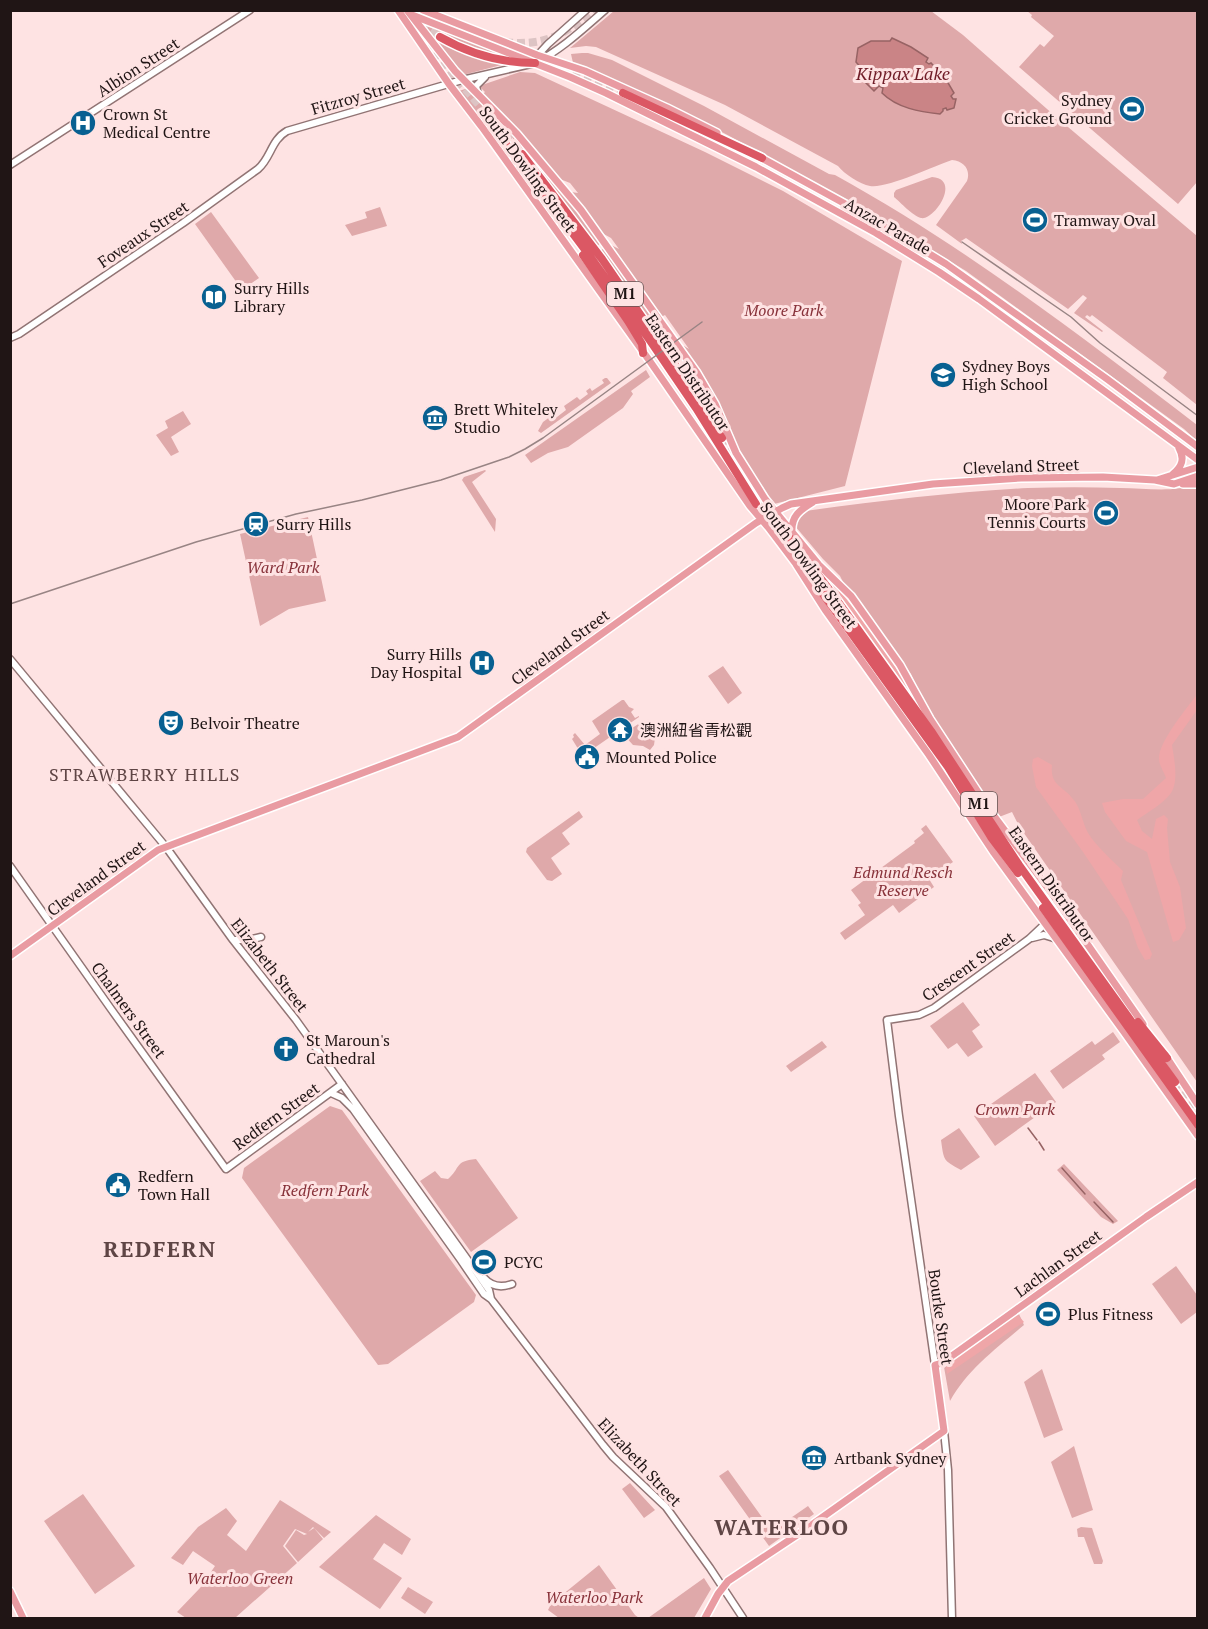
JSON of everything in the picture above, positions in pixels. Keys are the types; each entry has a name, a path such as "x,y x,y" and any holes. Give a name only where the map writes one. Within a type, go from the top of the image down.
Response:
{"highway":[{"path":"440,38 475,54 513,62 536,59"},
{"path":"623,93 762,158"},
{"name":"Eastern Distributor","path":"485,116 590,255 658,351 756,504"},
{"name":"Eastern Distributor","path":"522,154 608,269 699,400 722,438"},
{"name":"M1","path":"572,233 584,257 642,344 643,353"},
{"name":"Eastern Distributor","path":"781,527 931,731 996,831 1176,1082"},
{"name":"Eastern Distributor","path":"823,594 948,767 992,837 1197,1125"},
{"path":"996,831 1047,895 1167,1058"}],"main road":[{"name":"Albion Street","path":"10,165 250,10"},
{"path":"400,10 536,59"},
{"name":"South Dowling Street","path":"400,10 449,84 482,127 750,506 807,580 826,611 917,737 981,834 1197,1136"},
{"path":"423,10 536,59"},
{"path":"536,59 586,10"},
{"path":"577,18 593,10"},
{"path":"546,58 605,10"},
{"name":"South Dowling Street","path":"409,12 462,80 517,134 588,219 697,373 715,404 736,453 765,499 819,565 851,596 900,665 930,719 991,812 1053,895 1167,1058 1197,1105"},
{"name":"Anzac Parade","path":"536,59 546,58 585,71 667,108 869,217 965,276 1197,447"},
{"name":"Fitzroy Street","path":"277,138 287,130 462,80 488,75 536,59"},
{"name":"Anzac Parade","path":"536,59 714,146 876,233 966,290 1197,460"},
{"path":"478,95 477,83 488,75"},
{"name":"Foveaux Street","path":"10,338 258,170 265,164 277,138"},
{"path":"1173,474 1181,466 1182,461 1182,454 1175,444"},
{"name":"Cleveland Street","path":"1155,480 1197,467"},
{"path":"1174,484 1197,476"},
{"name":"Cleveland Street","path":"10,956 152,854 166,847 458,737 761,520 791,504 909,487 981,480 1086,477 1197,484"},
{"path":"792,532 794,516 815,501"},
{"name":"Elizabeth Street","path":"10,659 166,847 342,1084 489,1290 491,1299"},
{"name":"Chalmers Street","path":"10,866 226,1169"},
{"name":"Crescent Street","path":"887,1020 919,1015 934,1008 1029,939 1046,923"},
{"name":"Crescent Street","path":"1029,939 1044,935 1057,939"},
{"path":"233,940 261,937"},
{"name":"Bourke Street","path":"887,1020 944,1431 948,1470 952,1618"},
{"name":"Redfern Street","path":"226,1169 342,1084"},
{"name":"Elizabeth Street","path":"331,1093 342,1098 353,1109 484,1294 491,1299 607,1451 666,1508 743,1618"},
{"name":"Lachlan Street","path":"935,1365 942,1363 1197,1182"},
{"path":"476,1272 493,1285 502,1287 512,1284"},
{"path":"705,1618 728,1581 802,1532 944,1431"},
{"path":"10,1591 23,1618"}],"green space":[{"path":"614,11 931,11 963,35 1197,236 1197,405 1163,378 1167,372 1092,315 1085,317 1102,332 1074,313 1087,298 1083,295 1068,309 966,238 961,241 962,244 936,225 967,181 968,173 963,164 952,160 887,184 870,186 862,183 838,166 725,105 596,47 570,48"},
{"name":"Sydney Cricket Ground","path":"1027,11 1197,11 1197,182 1178,204 1019,67 1040,44 1044,47 1054,36"},
{"path":"425,25 507,56 505,64 463,75 444,54"},
{"path":"588,53 612,60 704,106 883,202 1021,293 1197,425 1197,441 1184,429 966,271 872,214 873,211 868,208 866,210 707,124 573,63 571,54"},
{"name":"Moore Park","path":"520,72 535,73 705,152 783,191 902,261 845,486 774,504 736,447 706,379 683,346 689,349 665,315 661,317 611,245 619,249 611,238 600,232 571,192 578,193 570,183 560,179 510,122 482,95 485,92 479,86"},
{"path":"469,90 511,131 569,198 601,243 596,247 529,156 488,111 481,117 581,258 579,259 459,91"},
{"path":"932,177 941,179 945,185 945,192 938,207 926,217 921,218 914,215 894,197 896,190"},
{"path":"380,207 387,226 352,236 345,225 367,218 365,212"},
{"path":"211,212 259,278 242,290 195,224"},
{"path":"604,248 669,340 664,343 600,251"},
{"path":"646,370 650,377 631,391 633,394 623,408 568,447 548,453 531,463 525,455"},
{"path":"605,378 611,383 541,433 538,431 543,422 554,414 557,417 566,410 564,406 577,397 580,400 588,394 586,391 590,388 592,391 604,383 602,380"},
{"path":"183,411 191,424 171,437 179,452 171,456 156,435 168,428 165,421"},
{"path":"485,470 472,482 496,519 495,532 462,480 464,477"},
{"path":"1197,484 1197,1082 1019,826 1012,812 999,817 927,708 911,674 840,576 795,526 796,520 805,511 916,497 1028,488 1169,489"},
{"name":"Ward Park","path":"308,517 326,601 289,609 260,626 240,534"},
{"path":"723,666 742,693 728,704 708,676"},
{"path":"622,700 634,709 631,712 635,718 639,717 587,753 580,752 572,739 573,735 575,733 585,745 600,734 592,721"},
{"path":"643,721 640,724 645,730 648,728 655,738 650,750 643,746 633,745 623,734"},
{"path":"579,811 583,817 562,833 570,844 551,858 562,874 552,881 547,880 526,852 527,848"},
{"name":"Edmund Resch Reserve","path":"926,825 953,862 929,879 934,887 899,913 893,905 845,940 840,933 865,915 858,905 861,903 851,890 915,843 914,841 924,833 921,829"},
{"path":"963,1002 980,1025 972,1031 983,1047 968,1057 957,1043 948,1049 930,1026"},
{"path":"1113,1032 1120,1042 1102,1055 1105,1059 1063,1089 1050,1071 1092,1041 1095,1045"},
{"path":"822,1041 827,1047 791,1072 786,1066"},
{"name":"Crown Park","path":"1035,1073 1056,1102 995,1146 974,1116"},
{"name":"Redfern Park","path":"330,1106 342,1110 476,1295 474,1302 388,1364 378,1365 242,1178 244,1168"},
{"path":"959,1128 980,1157 961,1170 945,1159 941,1140"},
{"path":"476,1159 518,1218 471,1252 420,1181 435,1171 441,1178 448,1179 461,1163"},
{"path":"1064,1164 1118,1221 1113,1224 1101,1217 1057,1170"},
{"path":"1176,1266 1197,1295 1197,1312 1181,1324 1152,1284"},
{"path":"1019,1314 1024,1325 974,1369 950,1401 944,1367"},
{"path":"1042,1369 1063,1430 1044,1438 1024,1382"},
{"path":"1074,1446 1093,1510 1072,1518 1051,1462"},
{"path":"728,1470 772,1531 808,1506 814,1514 769,1546 719,1476"},
{"path":"630,1483 655,1510 644,1518 622,1489"},
{"path":"83,1494 135,1566 95,1594 44,1521"},
{"name":"Waterloo Green","path":"280,1500 331,1532 324,1538 314,1528 323,1539 298,1562 285,1546 296,1530 304,1535 307,1534 295,1529 283,1546 297,1563 235,1618 186,1618 177,1612 200,1588 215,1566 193,1551 183,1565 171,1558 198,1527 226,1508 237,1521 227,1535 246,1551"},
{"name":"Waterloo Green","path":"376,1515 411,1539 402,1555 384,1543 373,1559 402,1578 380,1609 319,1567"},
{"path":"1092,1528 1102,1564 1094,1564 1084,1537 1078,1537 1077,1529"},
{"name":"Waterloo Park","path":"599,1565 639,1618 559,1618 548,1610 551,1604"},
{"name":"Waterloo Park","path":"704,1578 711,1589 694,1618 648,1618"},
{"path":"408,1587 433,1602 425,1614 401,1598"}],"shaded area":[{"path":"832,583 857,611 879,642 919,707 830,585"},
{"path":"1196,696 1197,710 1172,745 1175,782 1171,793 1164,801 1137,820 1142,831 1152,839 1156,819 1164,815 1168,819 1170,862 1180,887 1186,928 1179,940 1173,942 1147,852 1126,841 1105,812 1102,803 1123,799 1143,799 1166,778 1159,761 1160,752 1173,726"},
{"path":"1038,757 1052,765 1055,781 1076,803 1088,833 1123,871 1121,880 1152,954 1150,959 1145,960 1138,948 1128,919 1036,787 1032,766 1033,759"},
{"path":"1017,1314 1024,1322 947,1374 946,1366"}],"water":[{"name":"Kippax Lake","path":"892,38 928,58 926,62 931,63 943,76 942,82 947,81 954,93 951,96 956,99 954,108 943,109 940,114 909,108 888,98 882,93 883,88 879,86 874,91 861,78 863,70 856,62 858,48 871,41 890,41"}],"waterway":[{"path":"1028,1128 1037,1140"},
{"path":"1039,1142 1044,1150"},
{"path":"1062,1168 1085,1194"},
{"path":"1094,1202 1113,1222"}],"tunnel":[{"path":"481,40 515,43 542,41 566,31 594,10"},
{"path":"400,12 440,37"},
{"path":"412,25 430,48"},
{"path":"428,42 451,73 522,154"},
{"path":"561,70 623,93"},
{"path":"722,438 741,473 781,527"},
{"path":"756,504 823,594"},
{"path":"1175,1082 1198,1114"}],"tram line":[{"path":"962,242 1071,317 1100,343 1198,416"},
{"path":"10,604 196,542 296,514 441,480 509,457 543,438 702,322"}],"place":[{"name":"Sydney Cricket Ground","path":"1132,109"},
{"name":"Crown St Medical Centre","path":"83,123"},
{"name":"Tramway Oval","path":"1035,220"},
{"name":"Surry Hills Library","path":"214,297"},
{"name":"Sydney Boys High School","path":"943,375"},
{"name":"Brett Whiteley Studio","path":"435,418"},
{"name":"Moore Park Tennis Courts","path":"1106,513"},
{"name":"Surry Hills","path":"256,524"},
{"name":"Surry Hills Day Hospital","path":"482,663"},
{"name":"Belvoir Theatre","path":"171,723"},
{"name":"澳洲紐省青松觀","path":"620,730"},
{"name":"Mounted Police","path":"587,757"},
{"name":"St Maroun's Cathedral","path":"286,1049"},
{"name":"Redfern Town Hall","path":"118,1185"},
{"name":"PCYC","path":"484,1262"},
{"name":"Plus Fitness","path":"1048,1314"},
{"name":"Artbank Sydney","path":"814,1458"}],"district":[{"name":"STRAWBERRY HILLS","path":"145,775"},
{"name":"REDFERN","path":"160,1249"},
{"name":"WATERLOO","path":"782,1527"}]}
